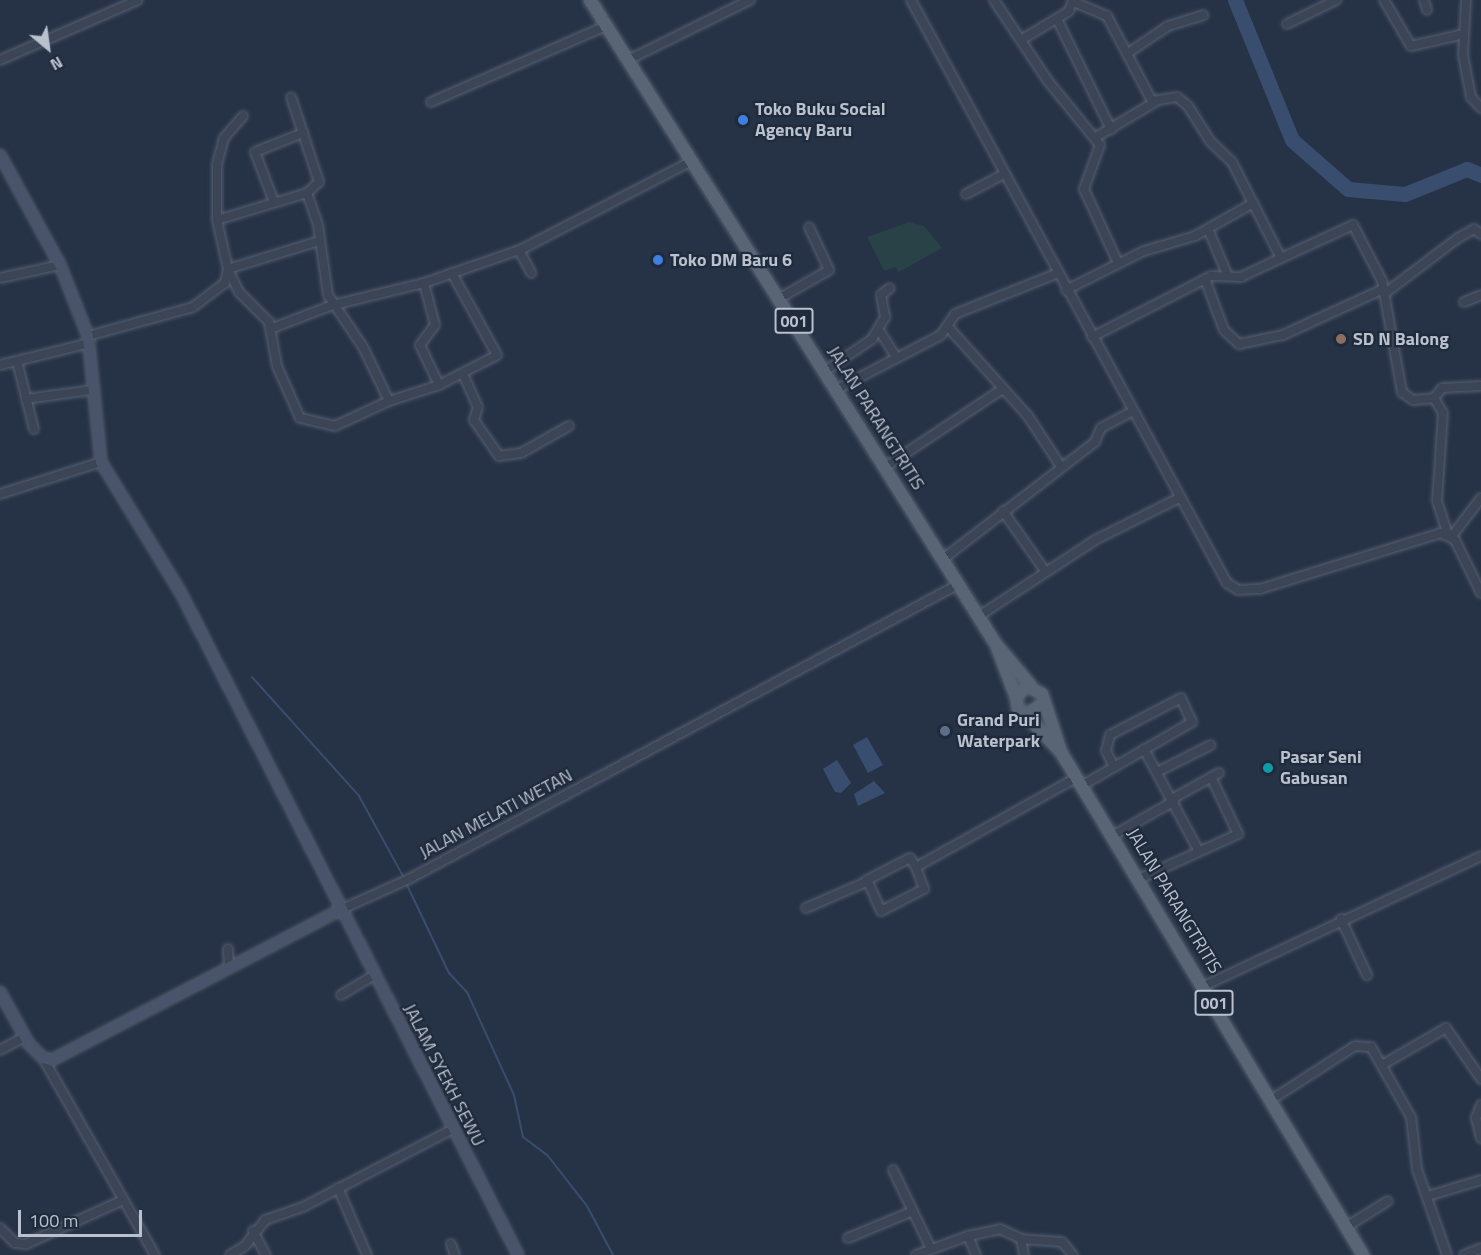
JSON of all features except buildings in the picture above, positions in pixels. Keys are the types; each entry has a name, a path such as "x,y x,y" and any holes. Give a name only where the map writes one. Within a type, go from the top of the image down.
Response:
{"main road":[{"name":"JALAN PARANGTRITIS","path":"590,0 780,298 958,584 996,643 1031,686"},
{"name":"JALAN PARANGTRITIS","path":"996,643 1016,697"},
{"path":"1016,697 1031,686"},
{"name":"001","path":"1031,686 1040,690 1044,703"},
{"name":"001","path":"1016,697 1023,712"},
{"name":"JALAN PARANGTRITIS","path":"1044,703 1061,752"},
{"path":"1023,712 1036,713 1044,703"},
{"name":"JALAN PARANGTRITIS","path":"1023,712 1061,752 1141,878 1363,1255"}],"street":[{"path":"0,60 138,0"},
{"path":"628,60 750,0"},
{"path":"911,0 1216,571 1238,590 1450,535 1481,498"},
{"path":"994,0 1079,123 1096,137 1101,150 1086,173 1085,195 1118,264"},
{"path":"1287,24 1336,0"},
{"path":"1384,0 1411,46 1460,35"},
{"path":"1424,0 1427,10"},
{"path":"1466,0 1460,35 1471,97 1481,108"},
{"path":"1021,40 1072,9 1073,1 1103,12 1155,102"},
{"path":"1128,53 1168,26 1203,15"},
{"path":"1057,19 1111,129"},
{"path":"431,102 606,26"},
{"path":"217,220 307,193 320,176 291,97"},
{"path":"1096,137 1155,102 1177,97 1188,106 1209,141 1232,162 1281,258"},
{"path":"243,116 220,147 217,220 228,269 236,289 263,313 270,329 277,366 300,418 322,426 344,425 389,401 439,385 497,355 452,273"},
{"path":"274,202 255,152 303,133"},
{"path":"0,155 60,265 89,340 92,390 101,462 0,494"},
{"path":"270,329 333,305 424,283 519,250 692,161"},
{"path":"966,194 1004,174"},
{"path":"307,193 318,225 316,242 333,305 363,347 389,401"},
{"path":"1066,290 1118,264 1208,229 1252,203"},
{"path":"1092,337 1205,279 1227,274 1240,277 1351,224 1384,291 1402,392 1413,400 1434,398 1442,388 1481,386"},
{"path":"780,298 829,270 808,227"},
{"path":"1208,229 1227,274"},
{"path":"1205,279 1224,330 1239,344 1283,334 1384,291 1458,238 1474,229 1481,234"},
{"path":"228,269 316,242"},
{"path":"519,250 531,273"},
{"path":"0,278 60,265"},
{"path":"0,365 89,340 205,301 225,283 228,269"},
{"path":"837,389 949,328 960,311 1058,273"},
{"path":"424,283 435,325 420,345 439,385"},
{"path":"825,371 861,350 879,330 885,317 881,296 890,288"},
{"path":"1464,302 1481,296"},
{"path":"949,328 1001,390 1028,416 1060,465"},
{"path":"879,330 896,357"},
{"path":"17,361 34,429"},
{"path":"463,374 478,407 474,420 499,456 521,453 569,426"},
{"path":"26,399 92,390"},
{"path":"885,467 1001,390"},
{"path":"1434,398 1443,413 1437,501 1450,535 1481,593"},
{"path":"943,559 1060,465 1095,442 1101,428 1131,412"},
{"name":"JALAM SYEKH SEWU","path":"101,462 181,593 340,910 518,1255"},
{"path":"979,616 1095,540 1177,499"},
{"path":"1003,510 1046,572"},
{"name":"JALAN MELATI WETAN","path":"42,1058 57,1058 340,910 409,879 958,584"},
{"path":"916,867 1080,781 1114,767 1192,722 1181,698 1110,735 1106,752 1114,767"},
{"path":"1157,772 1211,745"},
{"path":"1144,749 1197,848"},
{"path":"1114,835 1215,775 1238,834 1197,848 1141,878"},
{"path":"1204,986 1341,919 1481,856"},
{"path":"806,908 866,882 910,858 924,889 883,911 866,882"},
{"path":"1341,919 1367,975"},
{"path":"228,949 229,968"},
{"path":"341,995 374,975"},
{"path":"0,992 24,1037 42,1058 121,1201 156,1255"},
{"path":"1382,1065 1446,1028 1481,1079"},
{"path":"0,1050 24,1037"},
{"path":"1271,1100 1360,1044 1371,1047 1412,1117 1413,1151 1447,1255"},
{"path":"1481,1105 1476,1118 1481,1138"},
{"path":"230,1255 246,1246 253,1232 266,1220 338,1188 453,1129"},
{"path":"893,1170 931,1250"},
{"path":"1428,1196 1481,1180"},
{"path":"338,1188 367,1255"},
{"path":"0,1228 15,1243 26,1244 121,1201"},
{"path":"1346,1227 1388,1201"},
{"path":"848,1238 913,1211"},
{"path":"916,1255 968,1236 1000,1229 1021,1239 1062,1242 1073,1255"},
{"path":"253,1232 266,1255"},
{"path":"968,1236 976,1255"},
{"path":"1021,1239 1024,1255"},
{"path":"451,1244 455,1255"},
{"path":"1464,1255 1481,1248"}],"green space":[{"path":"909,222 924,226 942,248 899,272 895,267 884,271 867,237"}],"water":[{"path":"867,737 883,765 868,773 853,745"},
{"path":"837,760 851,783 841,793 835,792 823,769"},
{"path":"874,781 885,793 858,806 854,794"}],"waterway":[{"path":"1235,0 1292,140 1348,189 1405,194 1467,169 1481,175"},
{"path":"252,677 359,796 404,878"},
{"path":"406,883 449,973 467,992 514,1095 523,1137 548,1156 587,1206 613,1255"}],"place":[{"name":"Toko Buku Social Agency Baru","path":"743,120"},
{"name":"Toko DM Baru 6","path":"658,260"},
{"name":"SD N Balong","path":"1341,339"},
{"name":"Grand Puri Waterpark","path":"945,731"},
{"name":"Pasar Seni Gabusan","path":"1268,768"}]}
